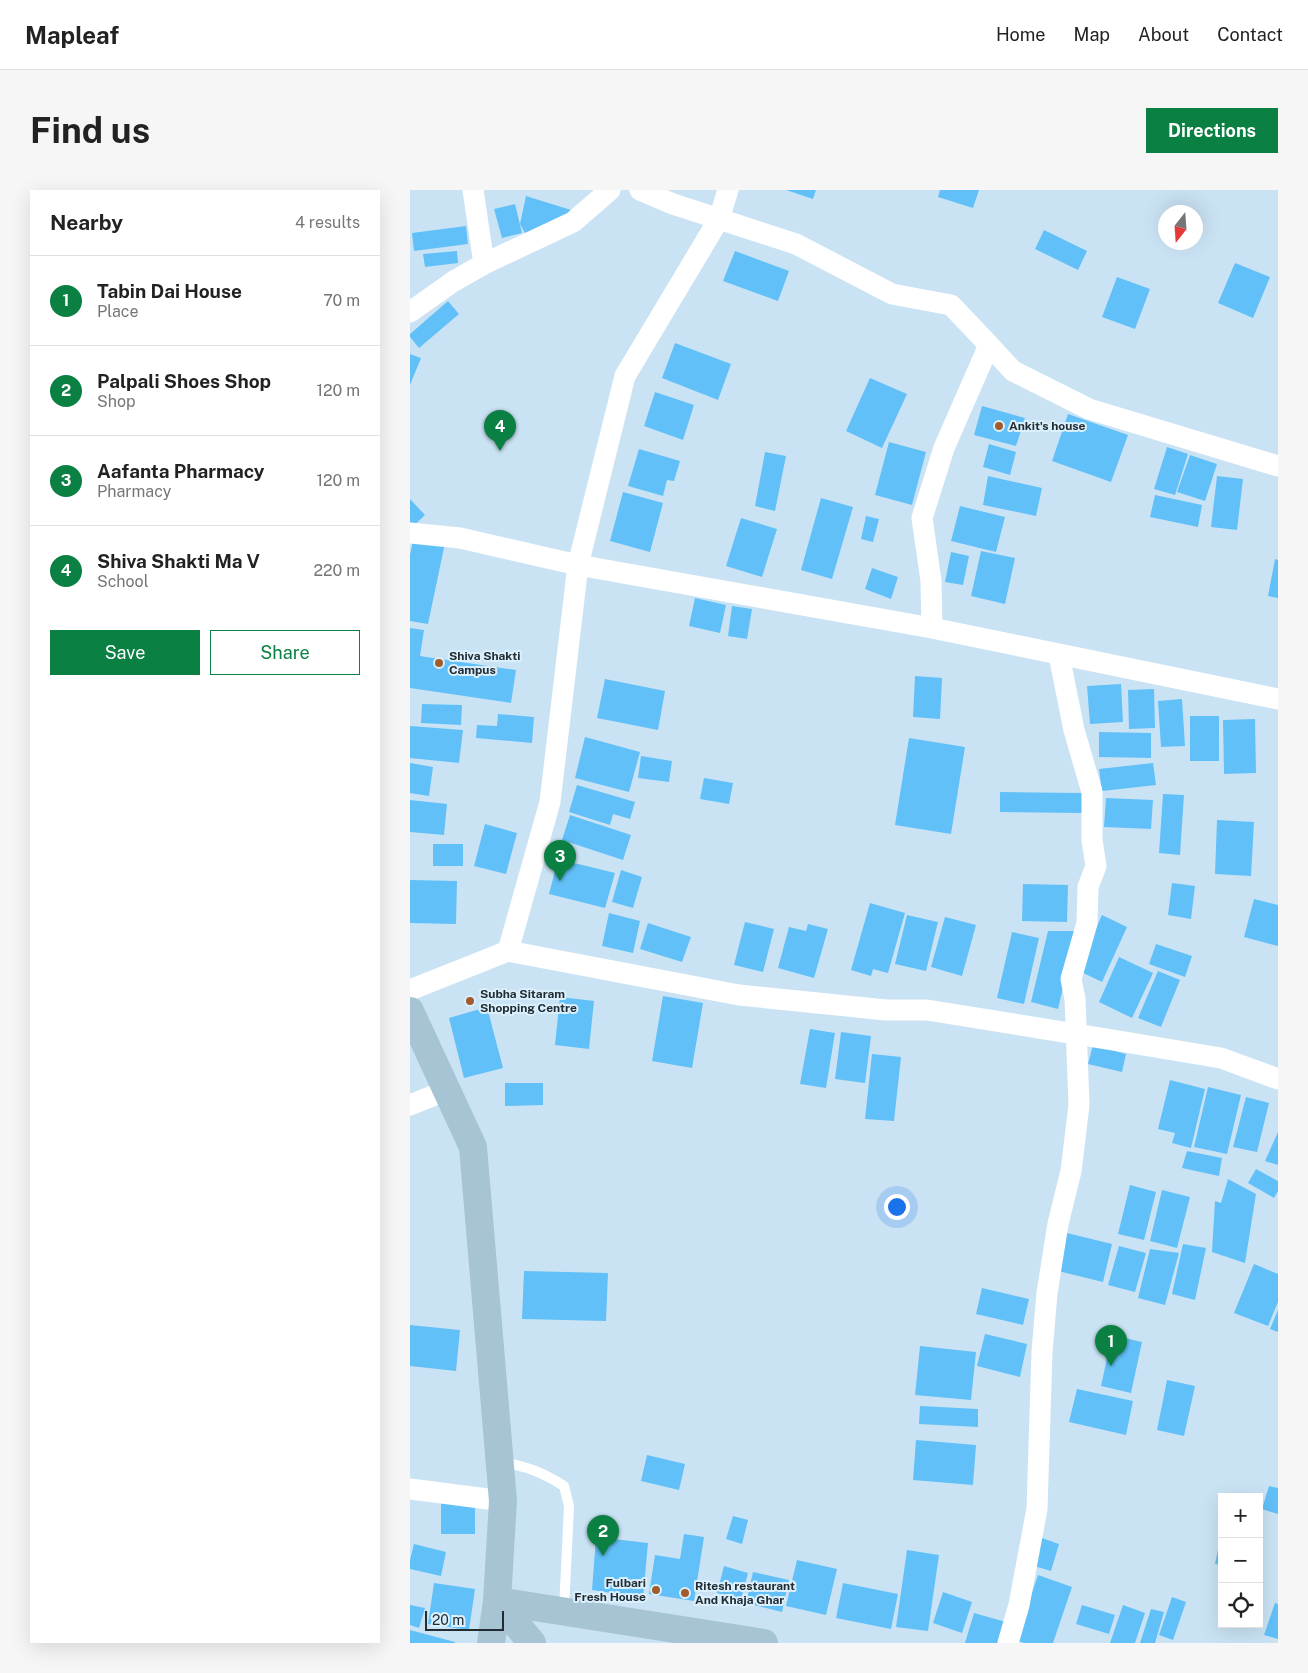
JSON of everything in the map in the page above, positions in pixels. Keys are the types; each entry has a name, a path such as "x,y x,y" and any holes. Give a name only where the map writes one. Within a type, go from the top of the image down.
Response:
{"main road":[{"path":"410,1011 473,1147 503,1501 497,1601 491,1643"},
{"path":"497,1601 564,1610 764,1643"},
{"path":"497,1601 532,1643"}],"street":[{"path":"473,190 484,264"},
{"path":"410,312 454,281 484,264 573,222 610,190"},
{"path":"640,190 673,204 796,244 892,294 951,305 1014,370 1089,409 1278,466"},
{"path":"508,951 550,802 578,565 625,376 719,219 728,190"},
{"path":"932,628 930,580 922,518 944,448 989,345"},
{"path":"410,533 460,538 578,565 932,628 1278,699"},
{"path":"1008,1643 1020,1605 1037,1510 1042,1352 1047,1293 1058,1224 1071,1171 1079,1105 1075,999 1071,979 1087,922 1088,887 1096,866 1092,840 1092,792 1074,730 1059,655"},
{"path":"410,990 508,951 739,996 886,1010 927,1010 1076,1034 1220,1058 1278,1079"},
{"path":"410,1105 447,1090"},
{"path":"410,1489 503,1501"}],"lane":[{"path":"500,1462 523,1466 544,1474 564,1486 569,1506 564,1610"}],"building":[{"path":"786,190 816,190 813,199"},
{"path":"940,190 979,190 973,208 938,197"},
{"path":"526,196 571,210 556,224 525,233 520,224"},
{"path":"515,204 522,233 502,238 494,209"},
{"path":"466,226 468,244 414,251 412,233"},
{"path":"1044,230 1087,251 1078,270 1035,249"},
{"path":"457,251 458,263 425,267 423,254"},
{"path":"735,251 789,271 778,301 723,281"},
{"path":"1235,263 1270,277 1253,318 1218,303"},
{"path":"1117,277 1150,289 1135,329 1102,317"},
{"path":"448,301 459,314 419,348 410,337 410,334"},
{"path":"675,343 731,364 718,400 662,378"},
{"path":"410,354 421,358 410,385"},
{"path":"870,378 907,394 882,448 846,431"},
{"path":"655,392 694,405 683,440 644,426"},
{"name":"Ankit's house","path":"982,406 1025,418 1016,446 974,435"},
{"path":"1068,414 1128,435 1111,482 1052,461"},
{"path":"889,442 926,452 912,505 875,495"},
{"path":"989,444 1016,452 1010,475 983,467"},
{"path":"1167,447 1188,454 1175,495 1154,489"},
{"path":"639,449 680,461 674,481 667,480 663,496 628,486"},
{"path":"765,452 786,456 775,511 755,506"},
{"path":"1190,455 1217,464 1205,501 1177,492"},
{"path":"988,476 1042,488 1036,516 983,505"},
{"path":"1217,476 1243,479 1237,530 1211,527"},
{"path":"623,492 663,503 650,552 610,541"},
{"path":"1155,495 1202,505 1198,527 1150,517"},
{"path":"821,498 853,507 832,579 801,570"},
{"path":"410,499 425,515 410,529"},
{"path":"960,506 1005,517 996,552 951,541"},
{"path":"866,516 879,519 873,542 861,539"},
{"path":"741,518 777,529 762,577 726,566"},
{"path":"414,536 445,543 428,624 410,621 410,555"},
{"path":"981,551 1015,558 1005,604 971,596"},
{"path":"951,552 969,556 963,585 945,582"},
{"path":"1275,559 1278,560 1278,598 1268,596"},
{"path":"872,568 898,577 891,599 865,589"},
{"path":"695,598 726,605 720,633 689,626"},
{"path":"732,606 752,609 747,639 728,636"},
{"name":"Shiva Shakti Campus","path":"410,628 424,630 420,656 516,670 511,703 410,688"},
{"path":"915,676 942,678 940,719 913,717"},
{"path":"605,679 665,691 658,730 597,718"},
{"path":"1121,684 1123,722 1090,724 1087,686"},
{"path":"1154,689 1155,728 1129,729 1128,690"},
{"path":"1182,699 1185,746 1161,747 1158,701"},
{"path":"422,704 462,705 461,725 421,723"},
{"path":"498,714 534,717 532,743 476,738 477,725 497,726"},
{"path":"1190,716 1219,716 1219,761 1190,761"},
{"path":"1255,719 1256,773 1224,774 1223,720"},
{"path":"410,726 463,730 459,763 410,758"},
{"path":"1099,732 1151,733 1151,758 1099,757"},
{"path":"585,737 640,752 629,792 575,778"},
{"path":"909,738 965,747 951,834 895,825"},
{"path":"641,756 672,761 669,782 638,778"},
{"path":"410,763 433,767 429,796 410,793"},
{"path":"1153,763 1156,785 1102,791 1099,769"},
{"path":"704,778 733,783 729,804 700,799"},
{"path":"577,785 635,802 630,819 613,814 610,825 569,812"},
{"path":"1000,792 1082,793 1082,813 1000,812"},
{"path":"1163,794 1184,795 1180,855 1159,853"},
{"path":"1106,798 1153,800 1151,829 1104,827"},
{"path":"410,800 447,804 444,835 410,832"},
{"path":"570,815 631,835 623,860 562,840"},
{"path":"1217,820 1254,822 1251,876 1215,874"},
{"path":"485,824 517,833 506,874 474,866"},
{"path":"433,844 463,844 463,866 433,866"},
{"path":"558,859 615,873 605,908 549,894"},
{"path":"621,870 642,877 633,908 612,902"},
{"path":"410,880 457,881 456,924 410,923"},
{"path":"1172,883 1195,886 1191,919 1168,915"},
{"path":"1023,884 1068,885 1067,922 1022,921"},
{"path":"1254,899 1278,905 1278,946 1244,937"},
{"path":"870,903 905,913 888,973 873,969 871,976 851,970"},
{"path":"609,913 640,921 633,953 602,946"},
{"path":"907,915 938,922 926,971 895,964"},
{"path":"1102,915 1127,927 1102,982 1077,970"},
{"path":"945,917 976,925 962,976 931,967"},
{"path":"745,922 774,929 763,972 734,965"},
{"path":"648,923 691,937 682,962 640,949"},
{"path":"808,924 828,929 814,978 778,968 789,927 806,931"},
{"path":"1048,931 1076,931 1058,1009 1031,1002"},
{"path":"1012,932 1039,938 1024,1004 997,998"},
{"path":"1156,944 1192,956 1185,977 1149,964"},
{"path":"1119,957 1153,973 1132,1018 1099,1002"},
{"path":"1158,971 1180,980 1161,1027 1138,1018"},
{"path":"663,996 703,1003 692,1068 652,1061"},
{"path":"560,997 594,1001 589,1049 555,1045"},
{"path":"487,1007 503,1068 464,1078 449,1018"},
{"path":"810,1029 835,1033 826,1088 800,1084"},
{"path":"841,1032 871,1036 865,1083 835,1079"},
{"path":"1093,1045 1126,1054 1122,1072 1088,1064"},
{"path":"872,1054 901,1057 894,1121 865,1119"},
{"path":"1170,1080 1205,1089 1191,1148 1172,1143 1175,1133 1158,1129"},
{"path":"505,1083 543,1083 543,1105 505,1106"},
{"path":"1208,1087 1241,1095 1227,1154 1194,1147"},
{"path":"1246,1097 1269,1103 1257,1152 1233,1147"},
{"path":"1278,1132 1278,1165 1265,1161"},
{"path":"1187,1151 1222,1158 1219,1176 1182,1168"},
{"path":"1256,1169 1278,1181 1278,1191 1274,1198 1248,1183"},
{"path":"1228,1179 1256,1194 1245,1263 1212,1252 1215,1201 1221,1203"},
{"path":"1130,1185 1156,1192 1144,1240 1118,1234"},
{"path":"1162,1190 1190,1197 1177,1248 1150,1241"},
{"path":"1067,1233 1112,1244 1103,1282 1058,1271"},
{"path":"1183,1244 1206,1248 1195,1300 1172,1294"},
{"path":"1119,1246 1146,1253 1135,1292 1108,1285"},
{"path":"1150,1249 1179,1253 1165,1305 1138,1298"},
{"path":"1254,1264 1278,1274 1278,1302 1268,1326 1234,1313"},
{"path":"524,1271 608,1273 606,1321 522,1319"},
{"path":"982,1288 1029,1299 1023,1325 976,1314"},
{"path":"1278,1310 1278,1332 1270,1329"},
{"path":"410,1325 460,1330 456,1371 410,1366"},
{"path":"985,1334 1027,1344 1020,1377 977,1366"},
{"path":"1112,1335 1142,1342 1131,1393 1101,1386"},
{"path":"920,1346 976,1352 971,1400 915,1395"},
{"path":"1167,1380 1195,1386 1184,1436 1157,1430"},
{"path":"1077,1389 1133,1401 1126,1435 1069,1422"},
{"path":"920,1406 978,1409 978,1427 919,1424"},
{"path":"916,1440 976,1445 973,1485 913,1480"},
{"path":"647,1455 685,1464 679,1490 641,1481"},
{"path":"1269,1486 1278,1488 1278,1514 1263,1509"},
{"path":"475,1502 475,1534 441,1534 441,1503"},
{"path":"733,1516 748,1520 742,1544 726,1539"},
{"path":"684,1534 704,1537 694,1601 649,1594 655,1555 680,1559"},
{"path":"596,1537 648,1543 643,1598 592,1590"},
{"path":"1042,1538 1059,1544 1051,1571 1034,1566"},
{"path":"414,1544 446,1552 441,1576 410,1569"},
{"path":"907,1550 939,1555 928,1631 896,1627"},
{"path":"1218,1550 1218,1564 1215,1564"},
{"path":"797,1560 837,1569 826,1615 786,1606"},
{"path":"724,1566 748,1573 741,1599 717,1593"},
{"path":"753,1572 789,1580 782,1612 746,1603"},
{"path":"1038,1575 1072,1587 1053,1643 1024,1643 1016,1640"},
{"path":"434,1583 475,1589 469,1630 428,1624"},
{"path":"843,1583 898,1594 891,1629 836,1618"},
{"path":"943,1592 972,1602 962,1633 933,1623"},
{"path":"1172,1597 1186,1602 1173,1640 1159,1635"},
{"path":"1275,1603 1278,1604 1278,1639 1264,1635"},
{"path":"410,1605 425,1608 419,1628 410,1625"},
{"path":"1082,1605 1115,1615 1109,1634 1076,1624"},
{"path":"1123,1605 1145,1613 1135,1643 1110,1643"},
{"path":"1151,1609 1164,1612 1155,1643 1140,1643"},
{"path":"974,1613 1006,1622 1000,1643 965,1643"},
{"path":"410,1630 455,1642 455,1643 410,1643"}],"place":[{"name":"Ankit's house","path":"999,426"},
{"name":"Shiva Shakti Ma V","path":"500,451"},
{"name":"Shiva Shakti Campus","path":"439,663"},
{"name":"Aafanta Pharmacy","path":"560,881"},
{"name":"Subha Sitaram Shopping Centre","path":"470,1001"},
{"name":"Tabin Dai House","path":"1111,1366"},
{"name":"Palpali Shoes Shop","path":"603,1556"},
{"name":"Fulbari Fresh House","path":"656,1590"},
{"name":"Ritesh restaurant And Khaja Ghar","path":"685,1593"}]}
